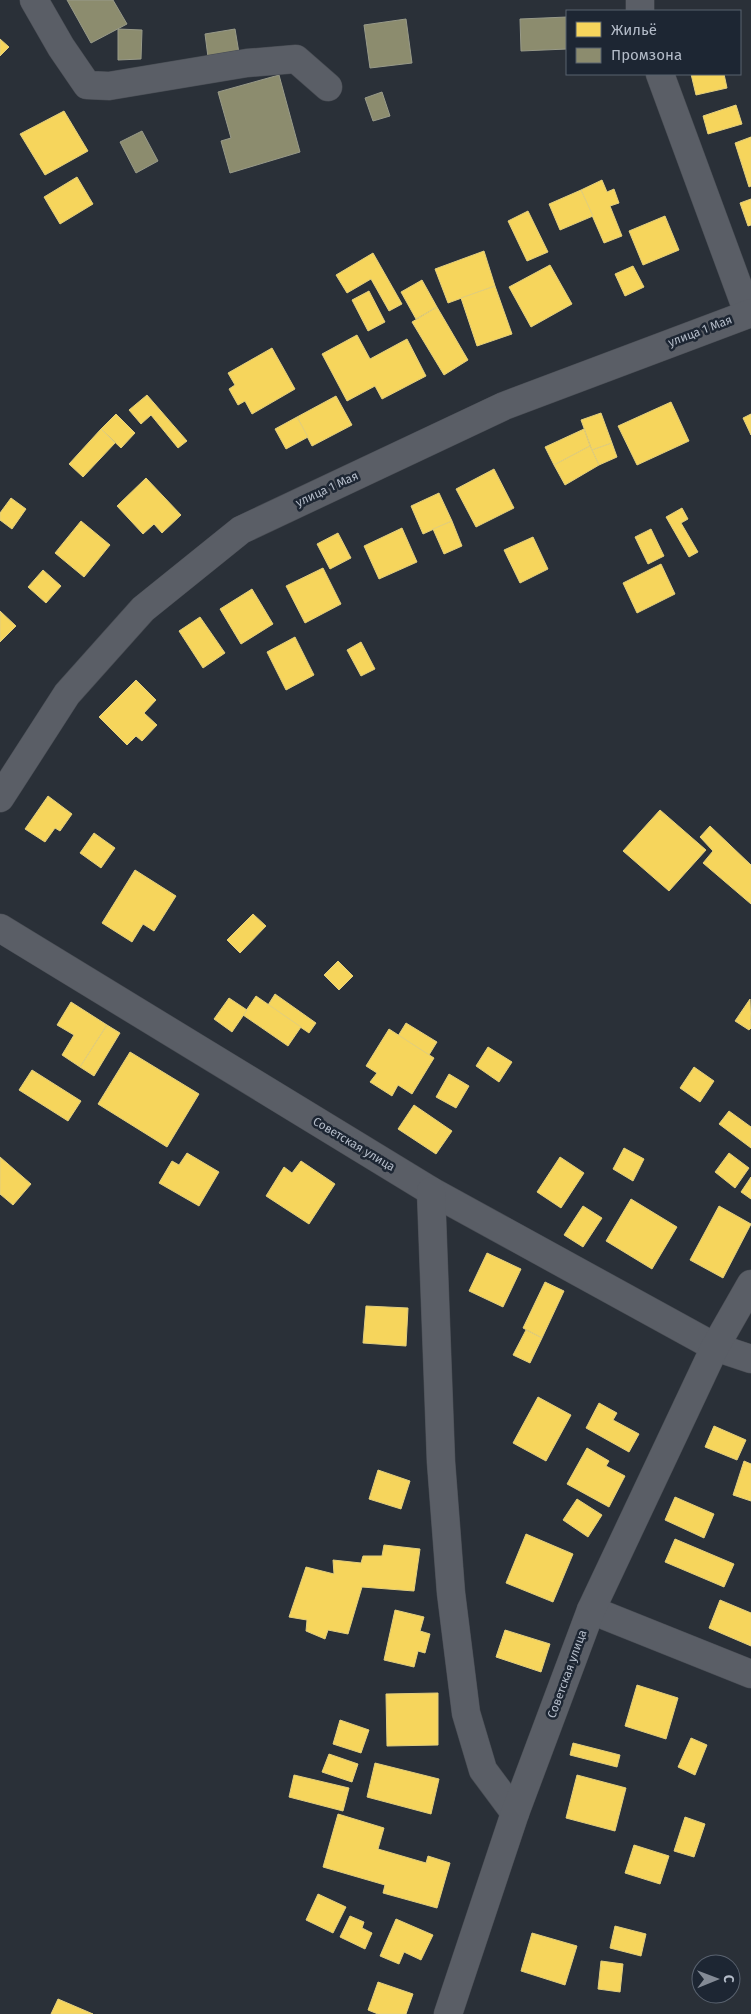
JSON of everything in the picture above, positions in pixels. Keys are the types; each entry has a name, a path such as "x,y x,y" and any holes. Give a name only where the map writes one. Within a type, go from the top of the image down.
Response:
{"street":[{"path":"34,0 61,47 87,85 109,86 247,63 296,59 328,88"},
{"path":"660,75 749,313"},
{"name":"улица 1 Мая","path":"0,798 67,694 79,680 143,609 240,530 504,406 749,313"},
{"name":"Советская улица","path":"0,928 431,1192 715,1347 751,1359"},
{"path":"431,1192 441,1462 451,1593 466,1713 483,1770 515,1813"},
{"name":"Советская улица","path":"448,2014 515,1813 591,1610 715,1347 751,1284"},
{"path":"591,1610 751,1674"}],"building: Жильё":[{"path":"0,39 9,47 0,56"},
{"path":"691,75 724,75 727,88 696,95"},
{"path":"736,105 742,124 708,134 703,116"},
{"path":"64,111 88,151 45,175 20,134"},
{"path":"751,137 751,186 749,187 735,143"},
{"path":"77,177 93,204 60,224 44,197"},
{"path":"602,180 607,192 614,189 619,203 610,206 622,236 604,243 581,190"},
{"path":"581,190 593,216 560,230 549,204"},
{"path":"751,199 751,225 748,226 740,203"},
{"path":"528,211 548,252 527,261 508,221"},
{"path":"665,216 679,250 643,265 629,231"},
{"path":"484,251 495,286 448,303 435,269"},
{"path":"373,253 402,304 389,311 371,279 347,293 336,275"},
{"path":"550,265 572,304 531,327 509,287"},
{"path":"633,266 644,287 625,296 615,274"},
{"path":"422,280 437,307 416,319 401,292"},
{"path":"495,286 512,334 477,346 461,298"},
{"path":"369,291 385,322 368,331 352,300"},
{"path":"437,307 468,360 444,375 412,322"},
{"path":"357,335 370,359 407,339 426,376 382,399 375,386 347,401 322,354"},
{"path":"272,348 295,389 252,414 245,401 238,405 229,389 235,385 228,373"},
{"path":"147,395 187,441 178,448 151,415 141,424 129,410"},
{"path":"336,396 352,425 312,446 297,417"},
{"path":"671,402 689,441 637,465 618,426"},
{"path":"601,413 612,443 592,450 581,420"},
{"path":"116,414 135,433 121,448 101,429"},
{"path":"751,414 751,435 743,418"},
{"path":"297,417 308,437 286,449 275,429"},
{"path":"101,429 115,443 83,477 69,464"},
{"path":"584,429 590,446 554,465 545,447"},
{"path":"612,443 617,457 599,465 592,450"},
{"path":"590,446 599,465 565,485 554,465"},
{"path":"494,469 514,508 476,527 456,489"},
{"path":"146,478 181,515 162,533 154,524 143,534 117,506"},
{"path":"439,493 452,521 423,534 411,506"},
{"path":"11,498 26,509 12,529 0,520 0,513"},
{"path":"682,508 688,519 681,523 698,552 689,557 666,517"},
{"path":"81,521 110,545 84,577 55,553"},
{"path":"452,521 462,546 444,554 433,529"},
{"path":"402,528 417,562 379,579 364,546"},
{"path":"651,529 664,556 648,564 635,537"},
{"path":"338,533 351,558 330,569 317,544"},
{"path":"533,537 548,569 520,583 504,550"},
{"path":"661,564 675,594 637,613 623,583"},
{"path":"323,568 341,604 305,623 286,586"},
{"path":"43,570 61,586 46,603 28,587"},
{"path":"252,589 273,624 241,644 220,609"},
{"path":"0,611 16,626 0,642"},
{"path":"200,617 225,653 203,668 179,631"},
{"path":"295,637 314,675 286,690 267,652"},
{"path":"361,642 375,669 361,676 347,650"},
{"path":"136,680 156,700 144,713 157,725 142,741 136,736 127,745 99,717"},
{"path":"48,796 72,814 60,831 55,828 45,842 25,829"},
{"path":"660,810 706,850 669,891 623,851"},
{"path":"710,826 751,865 751,904 703,863 713,851 700,837"},
{"path":"94,833 115,848 101,868 80,853"},
{"path":"135,870 176,896 154,931 143,924 132,942 102,923"},
{"path":"253,914 266,926 240,953 227,940"},
{"path":"338,961 353,976 339,990 324,975"},
{"path":"275,994 316,1023 309,1033 268,1005"},
{"path":"256,996 301,1027 288,1046 243,1015"},
{"path":"229,998 247,1010 232,1032 214,1019"},
{"path":"750,999 751,1028 749,1030 735,1021"},
{"path":"71,1002 107,1025 80,1067 62,1055 74,1035 57,1025"},
{"path":"406,1023 437,1042 429,1055 398,1036"},
{"path":"107,1025 120,1033 94,1076 80,1067"},
{"path":"389,1029 434,1058 412,1094 398,1085 392,1096 370,1082 377,1073 366,1066"},
{"path":"488,1047 512,1062 499,1082 476,1066"},
{"path":"130,1052 199,1094 167,1147 98,1104"},
{"path":"694,1067 714,1081 700,1102 680,1088"},
{"path":"32,1070 81,1101 68,1121 19,1090"},
{"path":"449,1074 469,1086 456,1108 436,1097"},
{"path":"414,1105 452,1131 436,1154 398,1129"},
{"path":"729,1111 751,1127 751,1148 719,1124"},
{"path":"624,1148 644,1159 633,1181 613,1169"},
{"path":"187,1153 219,1172 199,1206 159,1183 172,1161 179,1165"},
{"path":"729,1153 749,1168 735,1188 715,1172"},
{"path":"0,1157 31,1184 13,1205 0,1194"},
{"path":"560,1157 584,1173 561,1208 537,1192"},
{"path":"301,1161 335,1184 309,1224 266,1196 284,1167 292,1173"},
{"path":"751,1177 751,1199 741,1192"},
{"path":"631,1199 677,1227 652,1269 606,1241"},
{"path":"583,1206 602,1218 583,1247 564,1235"},
{"path":"719,1206 751,1224 723,1278 690,1260"},
{"path":"487,1253 521,1269 503,1307 469,1291"},
{"path":"545,1282 564,1291 542,1338 523,1328"},
{"path":"366,1306 408,1308 406,1346 363,1343"},
{"path":"526,1330 542,1338 530,1363 513,1355"},
{"path":"538,1397 571,1415 546,1461 513,1443"},
{"path":"599,1403 617,1413 613,1420 639,1434 629,1452 586,1428"},
{"path":"714,1426 746,1440 737,1460 705,1447"},
{"path":"587,1448 609,1461 606,1466 625,1476 609,1507 567,1484"},
{"path":"744,1461 751,1464 751,1501 733,1495"},
{"path":"378,1470 410,1481 401,1509 369,1499"},
{"path":"675,1497 714,1514 704,1538 665,1520"},
{"path":"577,1499 602,1515 588,1537 563,1520"},
{"path":"526,1534 573,1554 553,1602 506,1583"},
{"path":"675,1539 734,1564 724,1587 665,1562"},
{"path":"384,1545 420,1549 414,1591 362,1587 348,1634 328,1630 325,1639 306,1631 307,1620 289,1617 306,1567 334,1574 333,1560 361,1563 363,1556 382,1556"},
{"path":"720,1600 751,1613 751,1646 709,1628"},
{"path":"395,1610 424,1617 420,1631 430,1634 425,1653 418,1651 414,1667 384,1660"},
{"path":"505,1630 550,1644 541,1672 496,1657"},
{"path":"637,1685 678,1698 666,1739 625,1726"},
{"path":"438,1693 438,1745 387,1746 386,1694"},
{"path":"340,1720 369,1730 361,1753 333,1744"},
{"path":"691,1738 707,1745 695,1775 678,1767"},
{"path":"573,1743 620,1755 617,1767 570,1755"},
{"path":"329,1754 358,1764 352,1782 322,1772"},
{"path":"375,1763 439,1779 431,1814 367,1797"},
{"path":"294,1775 349,1788 343,1811 289,1797"},
{"path":"577,1775 626,1788 615,1831 566,1818"},
{"path":"338,1814 384,1828 378,1849 426,1863 428,1856 450,1863 437,1908 383,1893 385,1885 323,1867"},
{"path":"685,1817 705,1824 694,1857 674,1851"},
{"path":"634,1845 669,1856 660,1884 625,1873"},
{"path":"318,1894 346,1907 333,1933 306,1920"},
{"path":"350,1916 364,1922 362,1928 372,1933 365,1949 340,1937"},
{"path":"396,1919 433,1935 421,1960 404,1952 399,1964 380,1956"},
{"path":"615,1926 646,1934 641,1956 610,1948"},
{"path":"532,1933 577,1946 565,1985 521,1971"},
{"path":"601,1961 623,1964 620,1992 598,1989"},
{"path":"378,1982 413,1994 406,2014 378,2014 368,2010"},
{"path":"58,1999 93,2014 51,2014"}],"building: Промзона":[{"path":"67,0 113,0 127,24 91,43"},
{"path":"566,17 566,49 521,51 520,19"},
{"path":"406,19 412,63 370,68 364,25"},
{"path":"118,29 142,30 141,59 118,60"},
{"path":"235,29 239,53 208,57 205,34"},
{"path":"279,75 300,152 230,173 221,141 231,138 218,92"},
{"path":"382,92 390,116 373,121 365,98"},
{"path":"142,131 158,161 136,173 120,142"}]}
